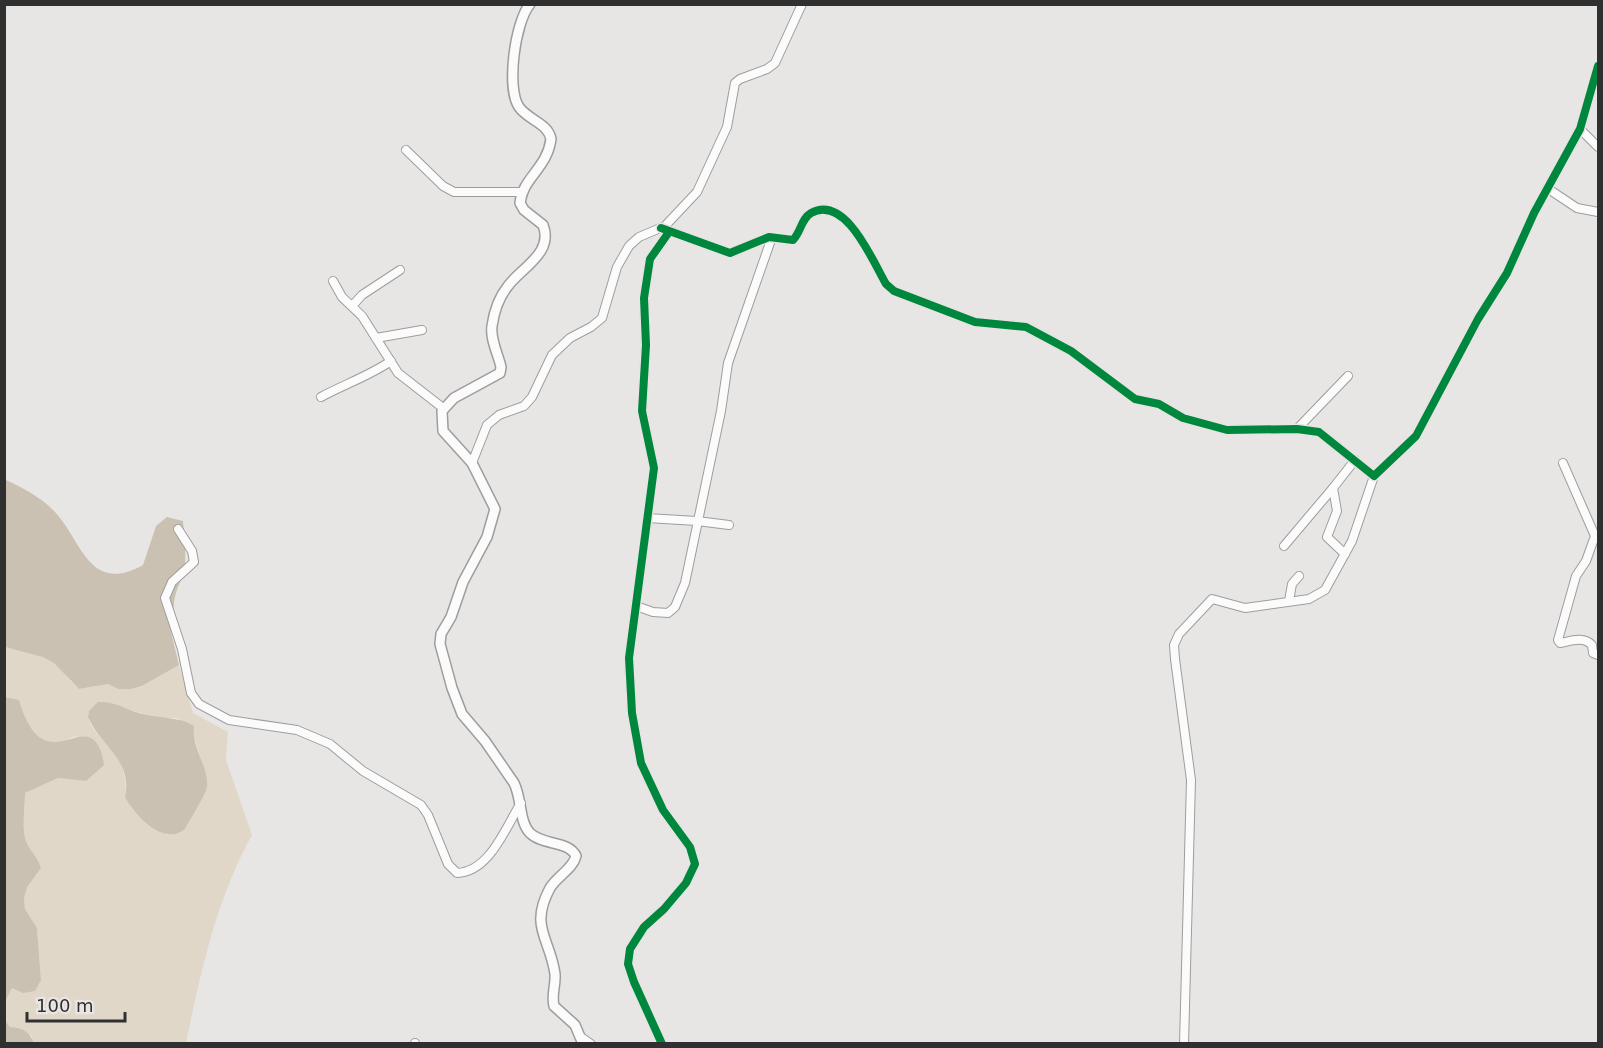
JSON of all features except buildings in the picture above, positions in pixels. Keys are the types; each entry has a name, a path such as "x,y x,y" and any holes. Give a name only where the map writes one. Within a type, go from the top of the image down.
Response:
{"main road":[{"path":"530,4 519,28 513,82 515,99 520,109 548,130 551,139 541,168 524,185 521,207 540,222 545,238 536,258 513,280 497,305 492,328 501,369 496,376 477,385 443,408 441,420 443,431 472,463 492,499 494,518 463,582 450,619 441,633 440,644 459,707 514,783 522,802 524,825 531,834 544,843 568,847 576,856 573,864 554,881 547,894 541,926 555,973 554,1006 575,1025 582,1040"}],"street":[{"path":"662,1044 634,982 628,964 630,949 644,927 664,909 686,883 695,864 690,847 663,810 640,763 633,713 629,658 654,468 642,411 646,345 644,298 650,259 665,230 700,185 727,127 735,83 740,78 767,69 775,63 802,4"},
{"path":"1184,1044 1191,780 1174,645 1179,634 1212,599 1216,598 1245,608 1309,599 1325,590 1345,554 1374,476 1416,436 1479,319 1507,273 1547,188 1580,129 1599,66"},
{"path":"1580,129 1599,147"},
{"path":"406,150 443,186 454,192 522,192"},
{"path":"1547,188 1577,208 1599,212"},
{"path":"472,463 480,438 491,420 524,406 532,398 552,355 564,343 602,318 616,267 629,246 639,237 665,230 730,253 772,237 793,240 810,214 819,211 835,212 851,226 886,284 894,291 975,322 1026,327 1071,351 1135,399 1159,404 1183,418 1227,430 1296,429 1320,432 1374,476"},
{"path":"636,606 663,614 675,607 684,583 721,411 728,363 772,237"},
{"path":"353,305 362,295 400,270"},
{"path":"333,281 342,297 353,305 405,380 443,408"},
{"path":"376,338 422,330"},
{"path":"321,397 349,382 371,374 391,361"},
{"path":"1296,429 1348,376"},
{"path":"1284,546 1355,460"},
{"path":"1563,463 1595,536 1587,561 1576,576 1558,640 1560,643 1578,639 1588,641 1592,645 1593,653 1599,656"},
{"path":"1333,488 1337,511 1327,537 1345,554"},
{"path":"647,518 729,525"},
{"path":"178,529 192,550 194,562 172,582 165,598 182,649 190,693 202,708 229,720 297,730 330,744 363,771 421,805 430,820 448,864 457,873 475,866 493,850 522,802"},
{"path":"1289,601 1292,584 1299,576"},
{"path":"582,1040 591,1044"}],"shaded area":[{"path":"4,479 31,493 50,507 89,561 99,569 110,573 125,573 143,565 156,526 167,517 183,521 185,564 176,593 174,615 168,620 179,665 142,686 131,689 118,689 108,684 79,689 54,663 43,657 5,647"},
{"path":"4,647 50,660 79,689 108,684 118,689 131,689 142,686 179,665 193,713 228,732 226,760 252,835 239,860 219,910 186,1043 34,1043 31,1035 10,1027 5,1020 5,1002 12,988 41,980 37,928 25,909 24,898 26,887 41,868 25,838 25,793 58,778 87,781 76,736 56,744 46,743 30,728 19,700 5,697","holes":["89,711 134,711 159,718 178,718 193,733 204,769 192,815 167,835 145,821 125,797 125,778 119,758 94,730 89,718"]},
{"path":"5,697 19,700 29,724 39,737 50,742 83,736 92,738 100,749 104,765 86,781 58,778 25,793 25,838 41,868 27,887 24,898 25,909 37,928 41,980 35,991 23,993 12,988 5,1002"},
{"path":"98,702 111,703 150,716 169,718 194,726 195,742 207,779 207,787 185,829 177,834 159,832 143,820 125,797 126,784 120,763 88,717 89,711"},
{"path":"5,1020 10,1027 22,1029 28,1033 34,1043 5,1043"}],"cycle path":[{"path":"661,228 730,253 769,237 793,240 811,213 824,210 836,213 857,233 886,284 894,291 975,322 1026,327 1071,351 1135,399 1159,404 1183,418 1227,430 1297,429 1319,432 1374,476 1416,436 1478,319 1507,273 1534,213 1580,129 1598,66"},
{"path":"662,1044 634,982 628,964 630,949 644,927 664,909 686,883 695,864 690,847 663,810 641,763 632,713 629,658 654,468 642,411 646,345 644,298 650,259 669,232"}]}
